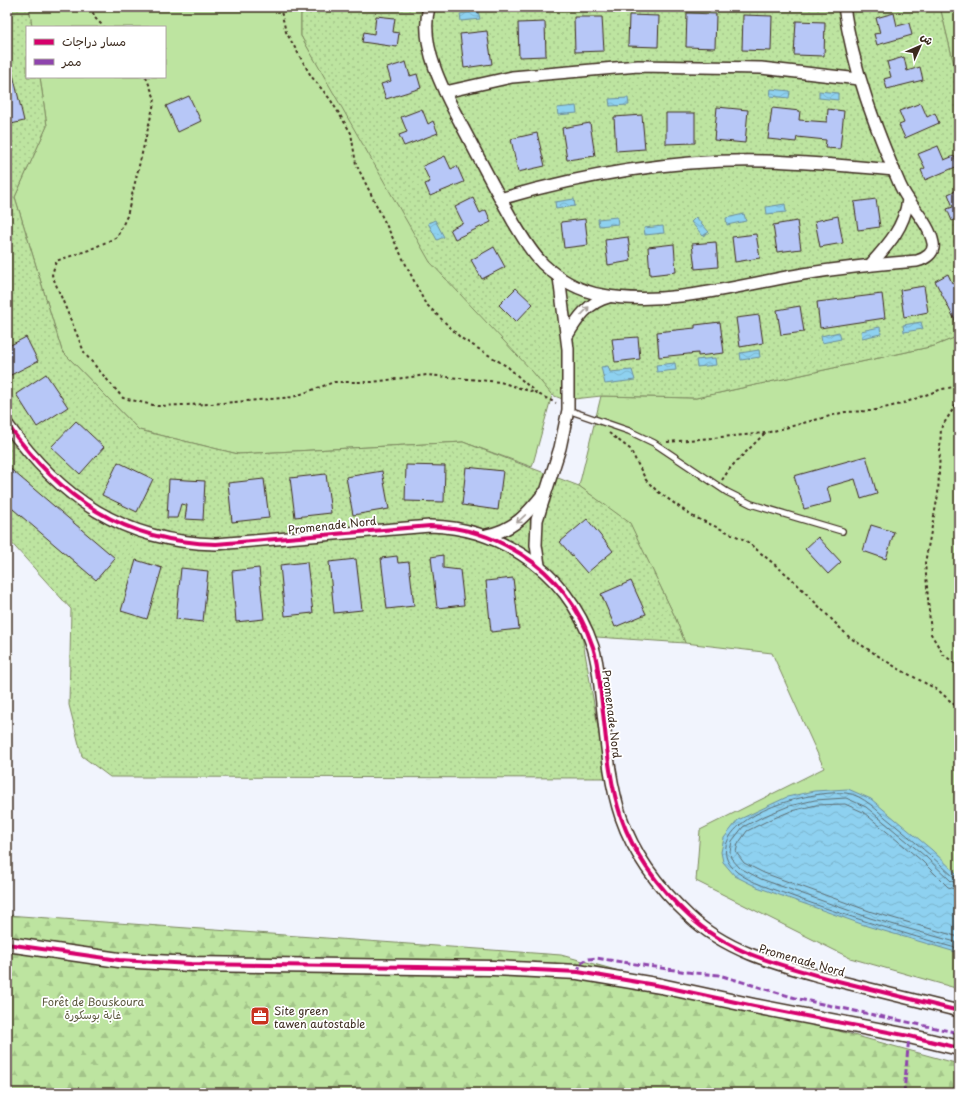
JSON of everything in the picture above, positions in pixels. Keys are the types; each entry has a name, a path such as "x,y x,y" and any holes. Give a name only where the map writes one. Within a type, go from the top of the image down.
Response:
{"street":[{"path":"429,7 427,17 428,38 435,66 445,92 500,199 532,252 542,263 559,277 586,291 612,297"},
{"path":"567,336 578,319 591,305 602,299 612,297 684,295 870,264 917,261 926,257 931,252 934,245 931,235 908,200 871,114 859,79 844,7"},
{"path":"445,92 512,77 638,66 761,68 859,79"},
{"path":"500,199 587,176 696,162 799,162 894,170"},
{"path":"870,264 899,229 906,213 908,200"},
{"path":"539,565 536,545 536,528 560,448 568,410 567,336 559,277"},
{"name":"Promenade Nord","path":"7,424 41,466 75,498 111,520 155,537 186,543 216,544 430,526 454,527 487,535 539,565 568,598 590,638 596,661 610,771 621,817 629,838 640,858 675,903 690,917 715,936 756,957 867,988 959,1011"},
{"path":"487,535 499,533 514,525 531,509 547,490"},
{"path":"7,944 119,960 191,964 493,968 578,972 661,986 754,1006 909,1036 959,1048"}],"lane":[{"path":"568,410 654,443 718,486 751,504 842,531"}],"path":[{"path":"90,7 96,19 103,26"},
{"path":"280,7 286,32 289,38 311,76 330,99 351,133 356,164 425,303 461,338 508,367 536,393"},
{"path":"146,78 155,99 127,216 117,237 89,250 56,261 52,275 85,354 123,398 157,406 211,404 293,397 334,382 372,382 427,375 500,382 536,393 568,410"},
{"path":"654,443 766,433 845,412 871,411 902,404 942,388 959,386"},
{"path":"959,400 941,428 938,495 925,562 931,634 943,654 959,667"},
{"path":"600,421 612,437 630,449 646,480 657,491 692,516 745,540 791,578 849,637 897,668 938,690 959,709"},
{"path":"718,486 731,468 766,433"}],"green space":[{"path":"7,7 29,7 32,26 26,26 26,78 40,78 47,126 15,197 62,351 139,430 238,454 463,442 579,486 630,523 675,617 685,643 582,636 607,778 110,777 82,756 69,705 71,609 7,538"},
{"path":"29,7 301,7 301,36 353,124 552,395 532,467 463,442 238,454 139,430 62,351 15,197 47,126 40,78 166,78 166,26 32,26"},
{"path":"301,7 940,7 959,85 959,336 934,346 696,398 601,396 565,400 552,395 532,371 430,262 301,36"},
{"path":"940,7 959,7 959,85"},
{"path":"959,336 959,989 850,958 696,881 700,830 824,768 772,653 685,643 675,617 630,524 579,486 601,396 696,398 934,346"},
{"name":"Forêt de Bouskoura غابة بوسكورة","path":"7,915 561,955 959,1064 959,1093 7,1093"}],"water":[{"path":"478,11 480,19 461,21 460,14"},
{"path":"771,89 790,91 789,98 770,96"},
{"path":"819,91 838,93 838,100 819,98"},
{"path":"628,98 629,105 610,106 609,99"},
{"path":"576,106 577,113 558,115 557,108"},
{"path":"574,199 575,206 556,209 555,202"},
{"path":"785,204 786,212 767,214 766,207"},
{"path":"744,214 746,221 727,225 726,218"},
{"path":"617,217 618,224 599,226 598,219"},
{"path":"696,217 709,232 703,236 691,222"},
{"path":"435,220 444,237 437,240 428,223"},
{"path":"663,226 664,233 645,235 644,228"},
{"path":"921,322 923,329 904,332 903,325"},
{"path":"880,327 881,334 862,338 861,331"},
{"path":"839,332 841,339 822,343 821,336"},
{"path":"759,350 760,357 741,360 740,353"},
{"path":"715,358 716,365 697,367 696,360"},
{"path":"675,363 676,370 657,372 656,365"},
{"path":"608,366 610,372 632,370 635,380 605,384 601,367"},
{"path":"848,789 871,799 932,850 959,876 959,953 867,926 757,887 735,876 723,862 721,852 724,838 738,820 787,797 814,791"}],"building":[{"path":"687,13 716,14 715,48 686,47"},
{"path":"894,13 897,26 909,23 912,35 877,45 874,34 880,33 876,18"},
{"path":"629,15 659,16 658,47 628,46"},
{"path":"743,15 772,16 771,51 742,50"},
{"path":"376,16 395,18 393,32 399,33 397,47 362,42 364,32 374,34"},
{"path":"574,17 602,17 604,51 575,52"},
{"path":"796,21 825,22 824,56 794,55"},
{"path":"545,22 546,56 519,57 518,23"},
{"path":"487,31 492,64 464,68 460,34"},
{"path":"904,57 907,71 920,67 923,80 887,89 884,79 891,77 887,62"},
{"path":"406,62 410,76 417,74 421,88 386,99 381,84 391,81 387,68"},
{"path":"11,66 24,121 7,125 7,67"},
{"path":"189,96 201,121 178,132 166,106"},
{"path":"921,103 927,117 935,113 939,123 905,138 899,125 904,123 899,111"},
{"path":"717,107 748,110 745,143 714,140"},
{"path":"772,108 800,111 799,120 827,122 828,109 844,111 840,149 825,148 826,140 797,137 796,142 768,139"},
{"path":"422,109 428,124 433,121 438,133 404,146 399,135 407,132 401,117"},
{"path":"666,113 695,113 695,143 666,144"},
{"path":"642,115 645,149 616,151 614,117"},
{"path":"590,123 595,156 567,160 562,128"},
{"path":"537,133 545,166 518,172 511,139"},
{"path":"938,146 944,160 954,156 958,166 925,180 921,170 925,168 918,154"},
{"path":"445,156 451,169 457,166 464,182 430,196 425,184 430,182 423,166"},
{"path":"959,189 959,221 957,218 952,221 947,209 953,207 948,194"},
{"path":"473,198 480,213 486,210 491,222 455,239 450,229 463,223 455,207"},
{"path":"876,199 880,227 858,230 854,202"},
{"path":"838,216 843,243 820,247 815,221"},
{"path":"585,219 588,245 564,248 561,222"},
{"path":"797,221 801,249 777,252 773,225"},
{"path":"756,234 760,258 735,262 732,237"},
{"path":"628,237 631,261 608,265 605,240"},
{"path":"716,242 718,267 695,269 692,244"},
{"path":"674,244 676,272 650,275 648,247"},
{"path":"494,247 505,267 482,279 471,260"},
{"path":"948,274 952,283 959,279 959,328 935,281"},
{"path":"924,286 928,312 904,317 900,290"},
{"path":"516,288 533,304 516,322 499,305"},
{"path":"882,294 885,318 820,328 817,302"},
{"path":"800,306 804,332 781,335 777,310"},
{"path":"759,315 763,343 740,347 736,318"},
{"path":"720,322 724,353 698,356 698,353 659,357 657,332 695,328 695,325"},
{"path":"26,337 38,361 7,377 7,347"},
{"path":"638,337 640,359 615,362 612,339"},
{"path":"46,374 68,407 37,427 16,394"},
{"path":"76,421 104,447 80,474 51,447"},
{"path":"866,456 877,494 861,499 855,479 827,487 831,502 804,509 794,476"},
{"path":"118,462 153,479 137,512 102,495"},
{"path":"406,465 445,466 444,502 405,501"},
{"path":"7,466 115,558 96,580 7,504"},
{"path":"466,467 503,471 498,510 462,505"},
{"path":"382,471 389,509 353,515 346,477"},
{"path":"326,474 331,513 295,517 290,478"},
{"path":"169,479 205,481 203,520 185,519 187,505 181,504 177,518 167,518"},
{"path":"264,479 269,518 232,522 228,483"},
{"path":"587,519 613,551 587,573 560,542"},
{"path":"871,525 894,532 886,559 863,551"},
{"path":"818,537 841,562 828,574 805,549"},
{"path":"443,555 443,568 460,570 464,605 437,608 431,557"},
{"path":"397,556 398,563 409,562 414,606 387,609 381,558"},
{"path":"356,559 362,610 334,613 329,562"},
{"path":"136,560 162,568 147,619 121,611"},
{"path":"307,562 313,613 285,616 280,565"},
{"path":"181,568 208,571 203,622 176,619"},
{"path":"259,568 264,619 236,622 232,571"},
{"path":"513,578 519,629 491,632 486,581"},
{"path":"631,581 646,614 615,627 601,594"}],"marked path":[{"path":"578,972 580,965 584,961 596,958 694,973 719,975 799,999 959,1033"},
{"path":"904,1093 909,1036"}],"cycle path":[{"path":"7,424 27,450 49,474 72,494 96,511 123,525 152,535 182,541 216,544 430,526 455,528 489,537 521,554 533,562 555,582 573,606 588,633 595,653 610,772 621,817 633,845 649,871 678,906 704,929 738,949 755,956 830,979 959,1011"},
{"path":"7,944 119,960 191,964 493,968 578,972 661,986 754,1006 909,1036 959,1048"}],"place":[{"name":"Site green tawen autostable","path":"260,1016"}]}
